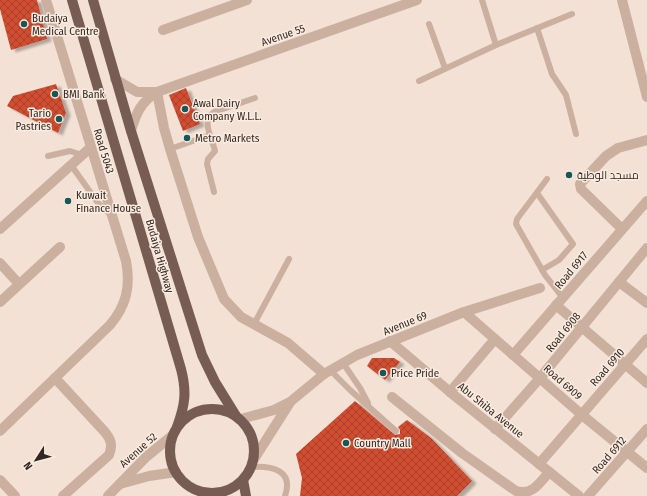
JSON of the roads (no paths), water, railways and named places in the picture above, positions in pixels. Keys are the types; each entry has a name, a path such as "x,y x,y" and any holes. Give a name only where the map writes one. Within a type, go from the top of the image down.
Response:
{"main road":[{"name":"Budaiya Highway","path":"72,0 181,369 185,397 184,406 175,431"},
{"name":"Budaiya Highway","path":"93,0 115,79 202,355 215,382 238,417"},
{"path":"193,489 206,493 220,493 233,489 244,480 253,463 254,444 250,431 238,417 217,409 198,411 186,417 175,431 170,454 176,472 183,482 200,496"},
{"path":"244,480 246,496"}],"street":[{"name":"Road 5043","path":"0,431 110,325 118,315 125,302 128,289 129,275 126,261 90,148 46,0"},
{"path":"162,30 247,0"},
{"name":"Avenue 55","path":"131,131 139,107 148,98 158,92 405,2 417,0"},
{"path":"622,0 647,97"},
{"name":"Avenue 55","path":"115,79 137,92 158,92"},
{"path":"158,92 164,128 170,149 198,237 218,288 232,309 254,324 288,343 327,372"},
{"path":"622,228 581,189 580,184 606,156 618,148 647,140"},
{"path":"0,229 90,148"},
{"name":"Road 6917","path":"513,355 647,200"},
{"path":"0,302 60,247"},
{"name":"Road 6908","path":"495,429 540,378 647,248"},
{"path":"0,263 19,284"},
{"path":"619,282 647,303"},
{"name":"Avenue 69","path":"238,417 274,410 290,402 327,372 390,341 464,312 540,288"},
{"path":"559,301 582,327 647,383"},
{"name":"Road 6909","path":"464,312 582,415 647,468"},
{"path":"450,392 495,339"},
{"name":"Road 6910","path":"539,464 647,339"},
{"name":"Abu Shiba Avenue","path":"390,341 495,429 579,496"},
{"path":"55,378 107,434 110,438 112,447 109,456 63,496"},
{"path":"392,397 462,453 516,491 525,493 533,490 549,472"},
{"name":"Avenue 69","path":"253,463 290,402"},
{"name":"Road 6912","path":"588,496 647,429"},
{"name":"Avenue 52","path":"108,496 146,457 175,431"},
{"name":"Avenue 52","path":"120,484 149,476 176,472"},
{"path":"0,480 15,496"}],"lane":[{"path":"482,0 496,44"},
{"path":"419,81 496,44 572,14"},
{"path":"429,24 445,68"},
{"path":"537,28 552,74 566,96 576,134"},
{"path":"214,192 207,164 208,158 215,151 207,123 211,114 255,98"},
{"path":"170,149 210,135"},
{"path":"48,156 70,151 82,155"},
{"path":"72,165 98,203 112,216"},
{"path":"547,179 517,219 516,224 559,301"},
{"path":"537,193 573,244 559,260 542,270"},
{"path":"254,324 289,259"},
{"path":"343,363 363,393 368,404"},
{"path":"327,372 368,404 396,431"},
{"path":"253,463 269,466 279,470 285,476 288,488 285,496"}],"place":[{"name":"Budaiya Medical Centre","path":"24,24"},
{"name":"BMI Bank","path":"55,94"},
{"name":"Awal Dairy Company W.L.L.","path":"185,109"},
{"name":"Tario Pastries","path":"59,119"},
{"name":"Metro Markets","path":"187,138"},
{"name":"مسجد الوطية","path":"569,175"},
{"name":"Kuwait Finance House","path":"68,201"},
{"name":"Price Pride","path":"383,373"},
{"name":"Country Mall","path":"346,443"}]}
